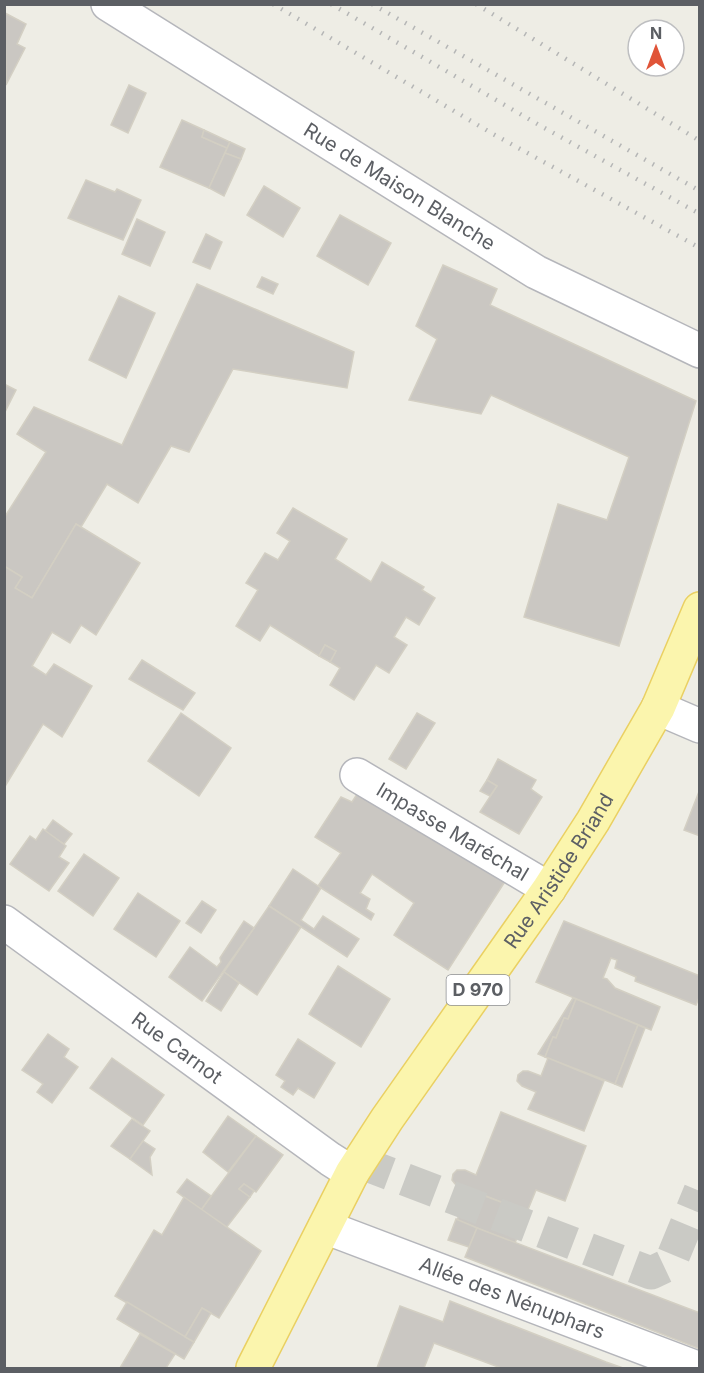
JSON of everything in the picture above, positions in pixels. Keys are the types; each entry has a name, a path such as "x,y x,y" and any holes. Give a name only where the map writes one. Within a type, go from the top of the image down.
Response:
{"main road":[{"name":"Rue Aristide Briand","path":"254,1368 352,1173 387,1119 549,889 593,821 658,708 699,609"}],"street":[{"name":"Rue de Maison Blanche","path":"108,4 536,272 699,351"},
{"path":"658,708 699,726"},
{"name":"Impasse Maréchal","path":"357,775 549,889"},
{"name":"Rue Carnot","path":"4,922 352,1173"},
{"name":"Allée des Nénuphars","path":"325,1227 697,1368"}],"building":[{"path":"5,13 26,24 17,44 25,48 6,85"},
{"path":"129,85 146,93 128,133 111,125"},
{"path":"182,120 204,130 202,137 227,148 209,188 160,167"},
{"path":"204,130 230,142 227,148 202,137"},
{"path":"230,142 245,149 241,159 225,153"},
{"path":"225,153 241,159 224,196 209,188"},
{"path":"86,180 115,192 117,189 141,200 123,240 68,218"},
{"path":"264,186 300,208 283,237 247,215"},
{"path":"340,215 391,243 368,285 317,256"},
{"path":"137,219 165,232 150,266 122,254"},
{"path":"206,234 222,242 210,269 193,262"},
{"path":"443,265 497,289 490,305 696,401 619,646 524,617 558,504 607,520 629,457 491,395 481,414 409,400 437,339 416,326"},
{"path":"262,277 278,284 273,294 257,287"},
{"path":"197,284 354,352 347,388 233,369 189,452 171,446 138,503 107,484 81,527 76,524 32,598 15,588 22,577 4,566 4,518 46,452 17,434 34,407 122,445"},
{"path":"119,296 155,313 126,378 89,360"},
{"path":"4,384 16,390 4,414"},
{"path":"293,508 347,539 335,559 371,582 382,562 424,587 422,590 435,598 419,625 406,617 394,637 407,645 389,673 376,665 354,700 330,685 340,668 330,662 336,651 325,645 319,656 270,625 260,641 236,626 258,590 246,583 265,553 278,560 290,541 277,533"},
{"path":"76,524 140,563 96,635 81,625 70,643 52,632 32,666 46,675 54,664 92,686 62,737 43,724 4,788 4,566 22,577 15,588 32,598"},
{"path":"325,645 336,651 330,662 319,656"},
{"path":"142,660 195,693 183,710 129,679"},
{"path":"181,713 231,748 199,796 148,761"},
{"path":"417,713 435,723 406,769 389,759"},
{"path":"498,759 536,780 531,789 542,797 519,834 480,812 497,786 487,780"},
{"path":"487,780 497,786 490,796 480,791"},
{"path":"700,789 700,836 684,830"},
{"path":"359,791 506,880 448,970 394,935 414,903 372,874 360,893 370,899 366,909 374,914 371,920 318,886 341,853 315,837 341,797 352,802"},
{"path":"53,820 72,834 64,844 45,831"},
{"path":"43,829 66,846 59,857 69,863 49,891 10,864 30,836 36,840"},
{"path":"84,854 119,878 93,916 58,891"},
{"path":"293,869 321,888 301,920 314,929 323,916 359,939 347,957 269,906"},
{"path":"138,893 180,921 156,957 114,929"},
{"path":"202,901 216,910 201,933 186,923"},
{"path":"269,906 301,927 257,995 224,972"},
{"path":"244,921 254,928 202,1001 169,977 190,947 217,967 221,962 220,958"},
{"path":"564,921 700,976 700,995 696,1005 635,981 636,977 615,968 617,960 611,958 603,978 615,988 660,1007 651,1030 536,982"},
{"path":"338,966 390,999 361,1047 309,1014"},
{"path":"224,972 239,983 221,1011 206,1001"},
{"path":"573,998 576,999 568,1019 564,1018 545,1057 538,1054"},
{"path":"576,999 638,1025 615,1084 545,1057 564,1018 568,1019"},
{"path":"638,1025 645,1028 622,1087 615,1084"},
{"path":"48,1034 69,1049 64,1057 78,1067 52,1103 37,1092 43,1084 22,1070"},
{"path":"298,1039 335,1063 314,1098 298,1088 293,1095 281,1087 285,1081 276,1075"},
{"path":"112,1058 164,1095 143,1125 90,1088"},
{"path":"548,1058 604,1081 584,1131 528,1109 536,1092 522,1086 517,1081 518,1075 523,1071 528,1071 541,1076"},
{"path":"501,1112 586,1146 565,1201 536,1190 527,1212 455,1184 452,1180 457,1170 465,1170 476,1175"},
{"path":"228,1116 256,1136 228,1172 203,1152"},
{"path":"132,1119 150,1131 130,1159 111,1146"},
{"path":"256,1136 283,1155 256,1192 244,1184 239,1189 250,1197 226,1228 201,1210"},
{"path":"143,1141 155,1149 150,1157 152,1175 130,1159"},
{"path":"187,1179 211,1196 201,1210 177,1192"},
{"path":"244,1184 254,1191 250,1197 239,1189"},
{"path":"469,1190 527,1212 515,1243 457,1220"},
{"path":"184,1197 261,1251 219,1318 202,1308 185,1337 115,1296 154,1230 162,1235"},
{"path":"456,1219 477,1228 469,1247 448,1240"},
{"path":"477,1228 700,1313 700,1349 465,1257"},
{"path":"450,1301 623,1368 501,1368 434,1343 424,1368 377,1368 400,1306 443,1322"},
{"path":"127,1302 194,1342 184,1359 117,1319"},
{"path":"202,1308 211,1313 194,1342 185,1337"},
{"path":"140,1334 175,1354 166,1368 120,1368"}],"tunnel":[{"path":"359,1162 651,1273 670,1264 700,1191"}],"railway":[{"path":"273,4 493,134 700,248"},
{"path":"331,4 539,125 700,214"},
{"path":"372,4 700,191"},
{"path":"476,4 700,141"}]}
